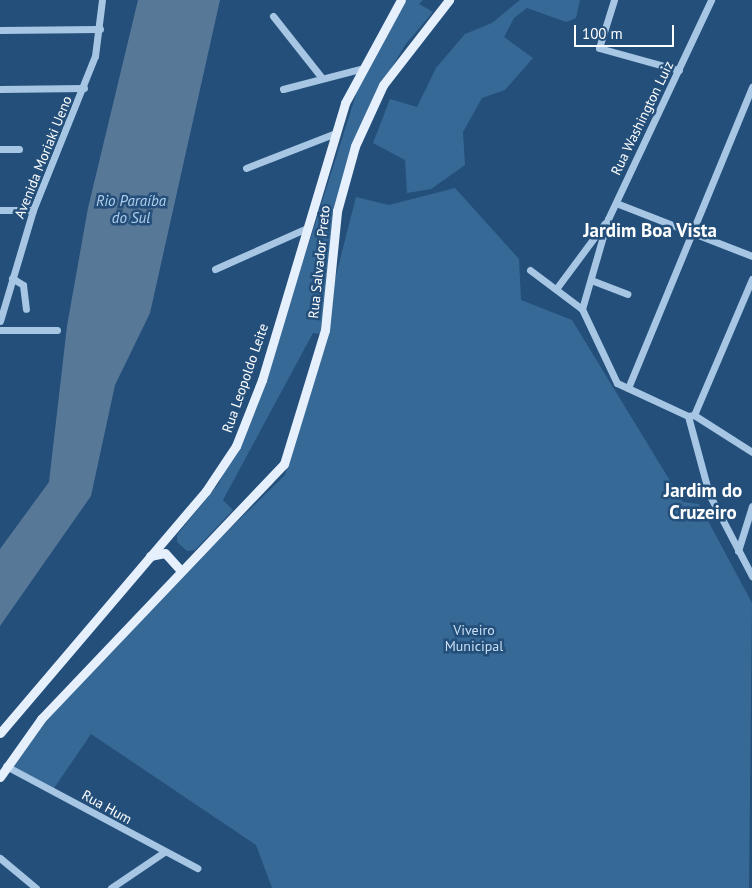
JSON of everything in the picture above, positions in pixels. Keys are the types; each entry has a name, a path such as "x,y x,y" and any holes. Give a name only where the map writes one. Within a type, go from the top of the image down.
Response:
{"main road":[{"name":"Rua Leopoldo Leite","path":"0,732 222,471 247,424 336,133 360,69 401,0"},
{"name":"Rua Salvador Preto","path":"0,777 41,719 284,464 325,330 337,211 356,146 383,85 450,0"},
{"path":"161,543 184,567"},
{"path":"161,543 165,553 184,567"},
{"path":"150,556 165,553"}],"street":[{"name":"Avenida Moriaki Ueno","path":"0,321 33,210 84,88 100,29 102,0"},
{"path":"614,0 599,48 680,70"},
{"name":"Rua Washington Luiz","path":"556,289 608,219 680,70 711,0"},
{"path":"273,16 322,78"},
{"path":"0,30 100,29"},
{"path":"283,89 360,69"},
{"path":"628,388 752,87"},
{"path":"0,88 84,88"},
{"path":"246,168 336,133"},
{"path":"0,149 19,149"},
{"path":"616,203 752,256"},
{"path":"0,210 33,210"},
{"name":"Rua Washington Luiz","path":"582,309 608,219"},
{"path":"215,269 307,228"},
{"path":"530,270 582,309 610,373 628,388 691,415 752,452"},
{"path":"12,278 23,285 26,308"},
{"path":"752,279 691,415 709,494 752,576"},
{"path":"591,280 628,294"},
{"path":"0,330 57,330"},
{"path":"738,551 752,506"},
{"name":"Rua Hum","path":"6,766 197,868"},
{"path":"111,888 164,852"},
{"path":"0,858 36,888"}],"green space":[{"path":"404,0 423,0 419,4 433,12 405,45 382,84 334,210 321,334 313,333 223,500 233,510 195,550 187,551 177,542 177,535 219,483 257,407 360,82"},
{"path":"520,0 580,0 576,18 566,22 527,8 514,18 504,37 533,58 505,90 482,98 463,132 465,165 431,189 407,193 405,160 373,143 390,99 417,107 436,68 465,34 492,23"},
{"name":"Viveiro Municipal","path":"455,188 519,259 521,300 572,320 683,502 699,504 752,603 749,888 272,888 256,845 91,734 52,791 6,766 132,624 285,475 356,197 389,205"}],"water":[{"name":"Rio Paraíba do Sul","path":"138,0 220,0 150,313 115,385 91,496 0,626 0,549 49,482 67,326 88,208"}],"district":[{"name":"Jardim Boa Vista","path":"650,231"},
{"name":"Jardim do Cruzeiro","path":"703,502"}]}
